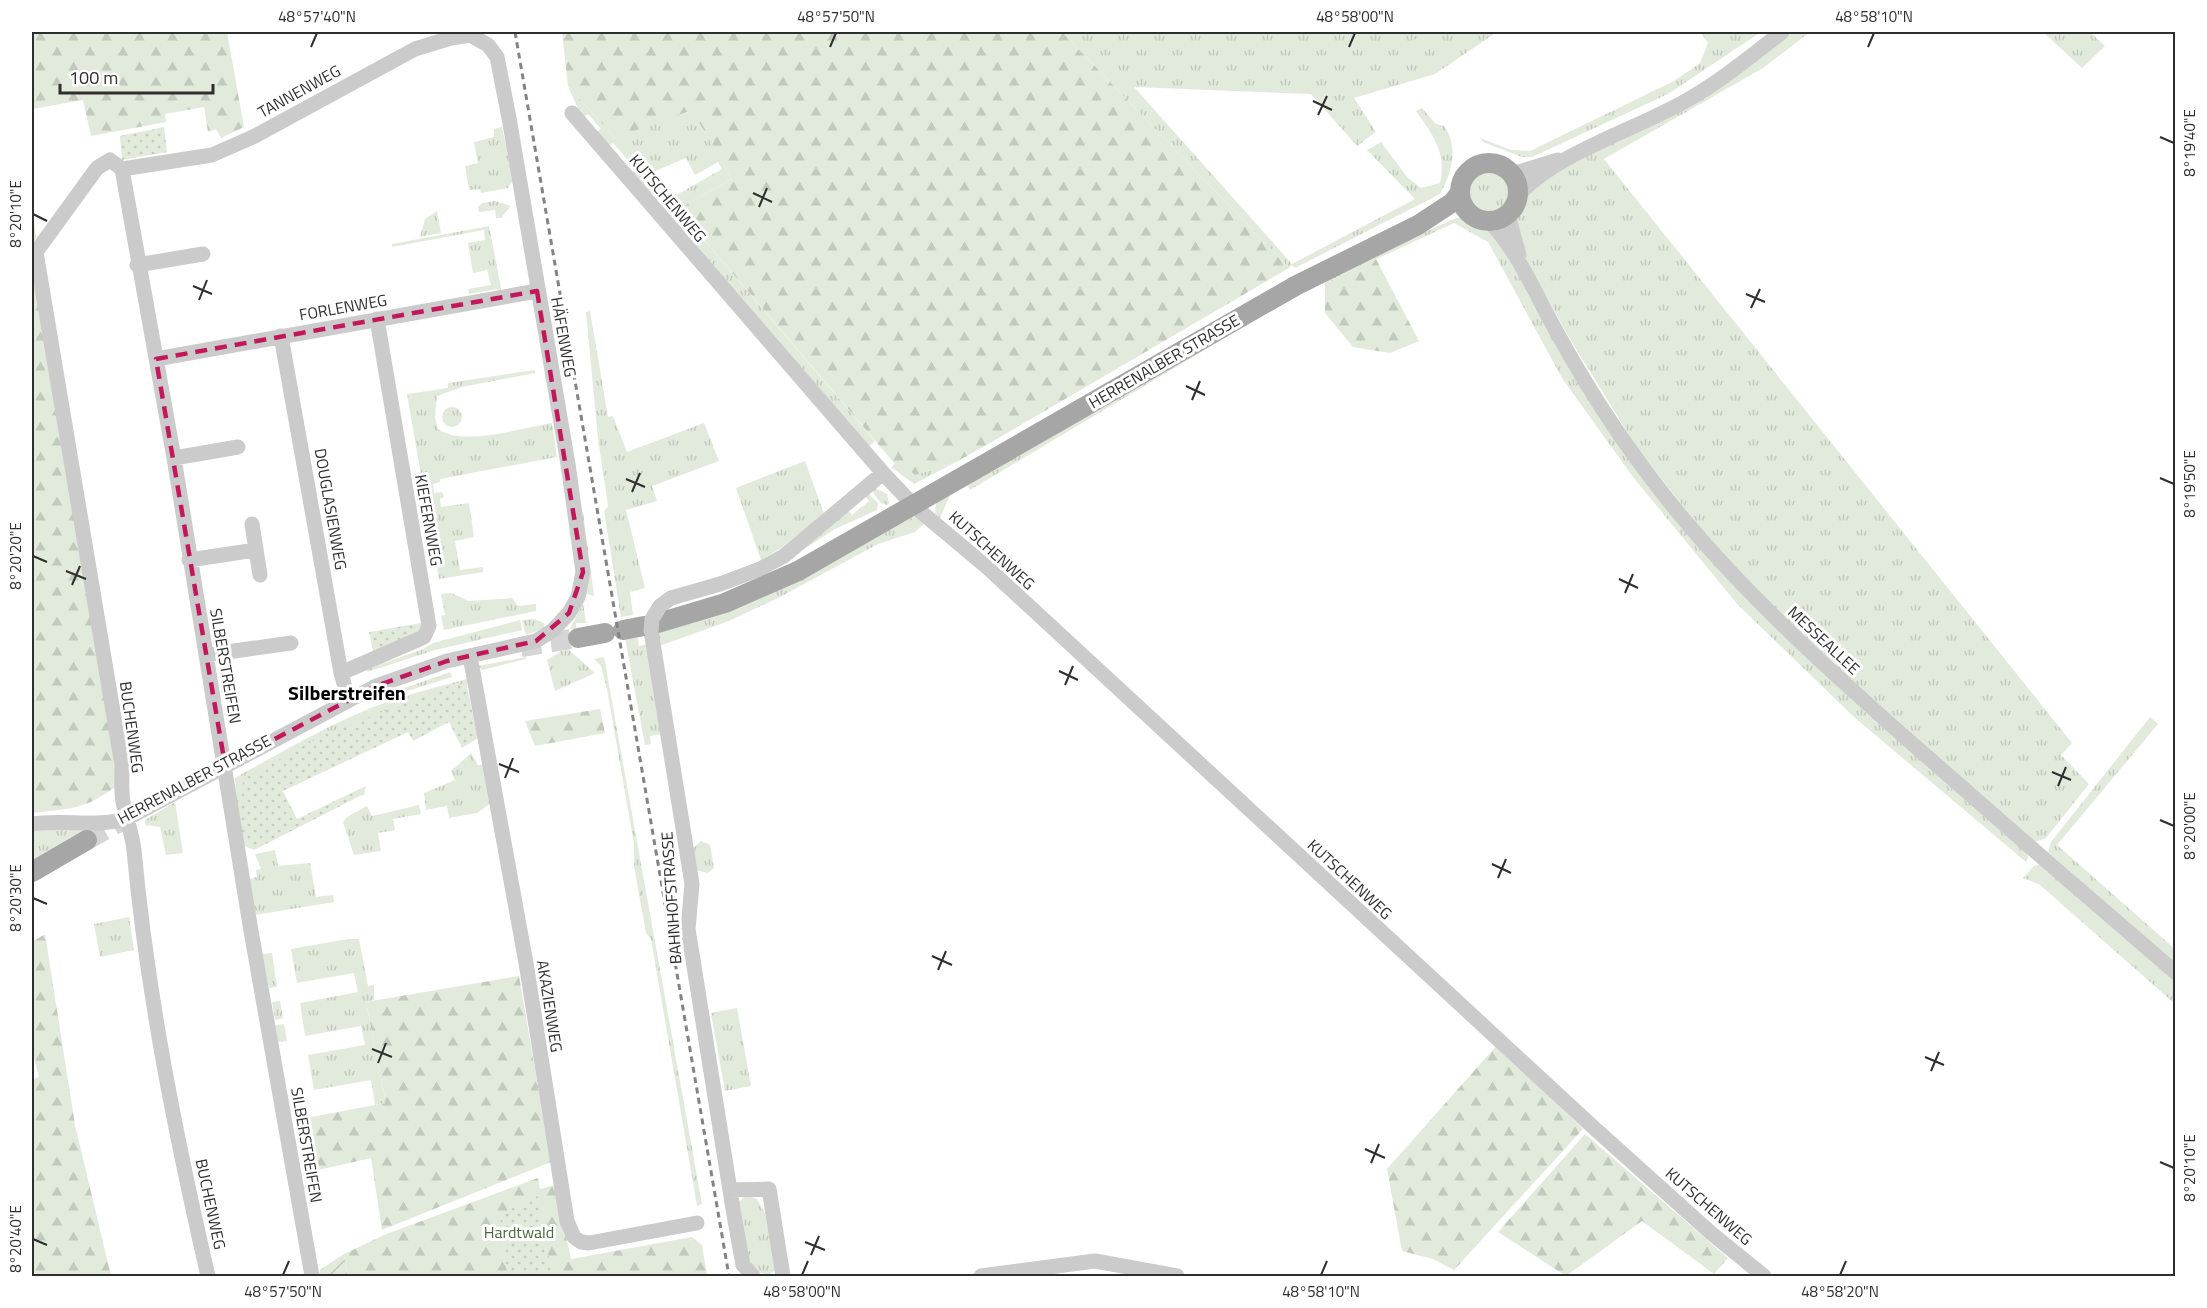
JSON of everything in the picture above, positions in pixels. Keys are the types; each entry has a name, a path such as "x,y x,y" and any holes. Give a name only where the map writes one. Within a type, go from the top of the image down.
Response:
{"main road":[{"path":"1494,163 1512,174 1519,194 1508,214 1490,222 1469,214 1461,201 1460,193 1466,174 1478,165 1494,163"},
{"name":"HERRENALBER STRASSE","path":"578,638 614,632 725,603 798,571 908,500 1297,285 1418,225 1453,201 1460,193"},
{"name":"HERRENALBER STRASSE","path":"1418,225 1469,214"},
{"path":"32,872 87,840"}],"street":[{"path":"1519,194 1530,182 1570,158 1683,103 1782,32"},
{"name":"TANNENWEG","path":"36,252 97,168 110,160 122,169 212,155 264,131 415,49 470,35 488,45"},
{"name":"HÄFENWEG","path":"488,45 497,57 499,67 570,474 583,572 578,597 569,614 553,630"},
{"name":"KUTSCHENWEG","path":"572,113 908,500 988,568 1593,1127 1711,1233 1764,1276"},
{"path":"1512,174 1570,158"},
{"name":"SILBERSTREIFEN","path":"122,169 137,265 174,458 307,1275"},
{"name":"MESSEALLEE","path":"1508,214 1523,270"},
{"name":"MESSEALLEE","path":"1490,222 1523,270 1589,388 1626,443 1685,521 1734,577 1776,621 1854,692 2175,973"},
{"name":"BUCHENWEG","path":"36,252 122,765 123,801 128,818 160,1033 184,1166 208,1276"},
{"path":"137,265 203,254"},
{"name":"FORLENWEG","path":"156,359 537,291"},
{"name":"KIEFERNWEG","path":"341,673 424,638 429,626 377,319"},
{"name":"DOUGLASIENWEG","path":"281,336 341,673 347,693"},
{"path":"174,458 238,447"},
{"name":"HERRENALBER STRASSE","path":"653,622 671,598 720,584 760,569 783,556 883,473"},
{"path":"252,524 260,575"},
{"path":"189,560 256,550"},
{"name":"BAHNHOFSTRASSE","path":"653,622 692,884 688,929 743,1265 753,1276"},
{"name":"HERRENALBER STRASSE","path":"32,824 66,821 115,823 225,765 347,693 470,656 536,641 553,630"},
{"path":"206,655 291,643"},
{"name":"AKAZIENWEG","path":"470,656 526,963 557,1165 572,1235 581,1242 589,1242 697,1223"},
{"path":"730,1190 768,1189 783,1276"},
{"path":"981,1276 1095,1261 1177,1276"}],"highlighted area":[{"path":"537,291 583,572 569,613 536,641 447,661 376,686 225,765 156,359"}],"green space":[{"path":"32,32 227,32 244,127 221,138 216,129 208,132 204,107 165,114 166,122 91,136 83,100 32,109"},
{"path":"562,32 1062,32 1289,268 985,446 956,462 915,475 900,461 895,464 678,209 732,179 692,110 615,138 568,86"},
{"path":"1062,32 1497,32 1435,74 1354,98 1376,132 1357,146 1311,94 1134,87 1292,264 1415,199 1367,150 1381,142 1408,178 1421,188 1440,183 1442,162 1440,153 1433,136 1416,111 1422,108 1436,124 1444,126 1451,142 1452,160 1448,177 1440,194 1295,268 1291,265 1289,268"},
{"path":"1700,32 1761,32 1668,94 1532,157 1522,157 1483,142 1480,138 1511,150 1530,151 1674,81 1700,63 1708,43"},
{"path":"1790,32 1810,32 1763,68 1604,159 2072,743 2061,755 2089,784 2046,838 2035,842 1844,673 1763,597 1703,531 1637,448 1567,334 1530,267 1515,233 1514,222 1527,189"},
{"path":"2043,32 2090,32 2105,46 2082,68"},
{"path":"1422,37 1427,51 1402,59 1397,45"},
{"path":"568,86 615,138 692,109 732,179 678,209 875,441 868,447 661,209 662,203 722,169 718,162 695,175 686,158 653,172 660,192 649,195 631,175 636,169 613,143 607,147 595,133 601,129 588,114 582,118"},
{"path":"164,127 167,152 122,160 120,136"},
{"path":"502,127 513,180 508,188 481,193 480,189 469,190 465,166 478,163 474,142 494,137 494,129"},
{"path":"1484,169 1494,169 1506,176 1513,188 1513,198 1506,210 1494,217 1484,217 1469,206 1465,198 1465,188 1476,173"},
{"path":"495,201 511,206 501,218 496,218 495,210 479,212 478,207 482,203"},
{"path":"32,207 36,236 32,257"},
{"path":"437,211 441,233 420,237 425,219"},
{"path":"1456,218 1478,223 1497,235 1517,266 1553,340 1603,422 1668,510 1714,564 1763,615 1866,712 2027,851 2026,862 1854,717 1738,605 1633,477 1562,378 1488,242 1454,223 1325,283 1317,283 970,490 967,484 1227,330 1335,272"},
{"path":"489,226 502,293 497,289 469,294 468,289 491,285 487,270 473,273 468,243 485,240 484,230 392,247 392,244"},
{"path":"32,257 118,765 115,787 104,795 75,807 32,813"},
{"path":"1376,259 1419,341 1390,353 1353,347 1325,313 1325,283"},
{"path":"590,311 608,417 613,416 627,452 704,423 719,461 652,486 657,501 626,510 645,588 630,592 633,615 621,617 604,511 608,506 598,439 586,312"},
{"path":"535,370 535,373 462,387 437,396 435,417 438,429 449,434 477,436 552,423 557,457 440,479 440,482 433,484 434,493 442,492 444,497 440,499 441,507 469,503 474,537 455,541 460,570 483,567 483,572 439,579 407,394 448,388 448,383"},
{"path":"452,407 459,410 462,417 459,424 452,427 445,424 442,417 445,410"},
{"path":"900,460 915,475 956,462 914,484 891,467"},
{"path":"805,461 824,514 781,548 761,560 736,488"},
{"path":"875,488 887,494 889,503 887,505 881,503 871,490"},
{"path":"867,492 878,503 877,510 835,529 801,551 847,509 852,515 869,501 864,495"},
{"path":"951,493 940,518 935,513 936,503"},
{"path":"583,512 594,596 583,593 580,513"},
{"path":"915,516 924,524 915,532 878,544 778,598 729,621 659,646 657,631 772,590"},
{"path":"451,593 469,601 512,598 518,606 536,604 536,611 444,630 441,616 445,615 441,594"},
{"path":"583,603 586,623 576,623 576,630 570,629"},
{"path":"534,619 544,623 544,628 526,635 522,620"},
{"path":"520,620 522,630 435,650 367,672 368,669 423,649 433,643"},
{"path":"421,623 422,633 373,651 369,632"},
{"path":"637,635 639,646 647,644 664,734 650,736 651,744 645,745 625,638"},
{"path":"569,650 595,673 555,691 547,660 561,651"},
{"path":"526,657 526,659 482,670 478,666"},
{"path":"604,657 702,1204 697,1206 651,939 646,933 634,866 634,844 607,689 601,666 594,659"},
{"path":"450,672 452,677 385,698 382,696"},
{"path":"467,679 467,687 457,683 236,801 235,778 310,736 370,708"},
{"path":"457,683 467,687 478,738 462,748 449,722 413,741 408,732 283,791 297,819 366,786 364,794 254,850 243,845 236,801 245,778 326,734"},
{"path":"600,709 605,733 535,746 525,721"},
{"path":"2150,717 2158,724 2057,845 2175,949 2175,964 2048,852 2051,842"},
{"path":"471,753 478,765 483,765 491,803 477,813 449,818 447,806 426,810 424,793 455,780 451,771"},
{"path":"175,802 183,853 166,855 160,827 145,825 145,820"},
{"path":"419,805 421,814 393,819 395,830 378,833 381,851 354,855 343,822 347,817 367,806 372,816"},
{"path":"88,828 83,832 32,863 32,829"},
{"path":"701,841 710,845 714,868 708,873 696,870 693,848"},
{"path":"275,850 278,866 310,863 316,897 333,895 334,902 255,915 249,879 257,877 256,870 261,869 255,854"},
{"path":"2040,865 2175,982 2175,1004 2039,884 2023,878 2034,866"},
{"path":"129,917 134,950 100,957 94,924"},
{"path":"45,934 75,1125 111,1276 32,1276 32,1080 39,1077 32,1051 32,942"},
{"path":"359,939 368,986 374,985 374,1000 366,1002 386,1103 375,1105 371,1080 314,1090 308,1055 365,1045 361,1026 305,1036 300,1003 358,992 354,973 297,983 291,949"},
{"path":"272,953 277,987 269,988 262,954"},
{"path":"519,976 551,1162 382,1230 371,1158 305,1173 295,1120 386,1103 366,1002"},
{"path":"280,1001 283,1018 275,1020 272,1002"},
{"path":"737,1008 751,1086 725,1091 711,1013"},
{"path":"284,1024 287,1041 278,1042 275,1025"},
{"path":"1497,1045 1583,1129 1454,1270 1433,1259 1402,1251 1387,1169"},
{"path":"1585,1134 1728,1258 1714,1274 1642,1221 1566,1276 1498,1232"},
{"name":"Hardtwald","path":"538,1178 540,1189 555,1185 571,1259 692,1237 702,1245 707,1276 347,1276 344,1254 384,1235"},
{"path":"746,1195 757,1199 770,1222 776,1270 768,1275 754,1271 750,1267 739,1202"},
{"path":"538,1196 552,1276 507,1276 500,1214"},
{"path":"344,1254 347,1276 318,1276 321,1269"}],"tunnel":[{"path":"521,647 578,638"},
{"path":"87,840 127,818"}],"railway":[{"path":"515,32 729,1276"}],"district":[{"name":"Silberstreifen","path":"347,692"}]}
